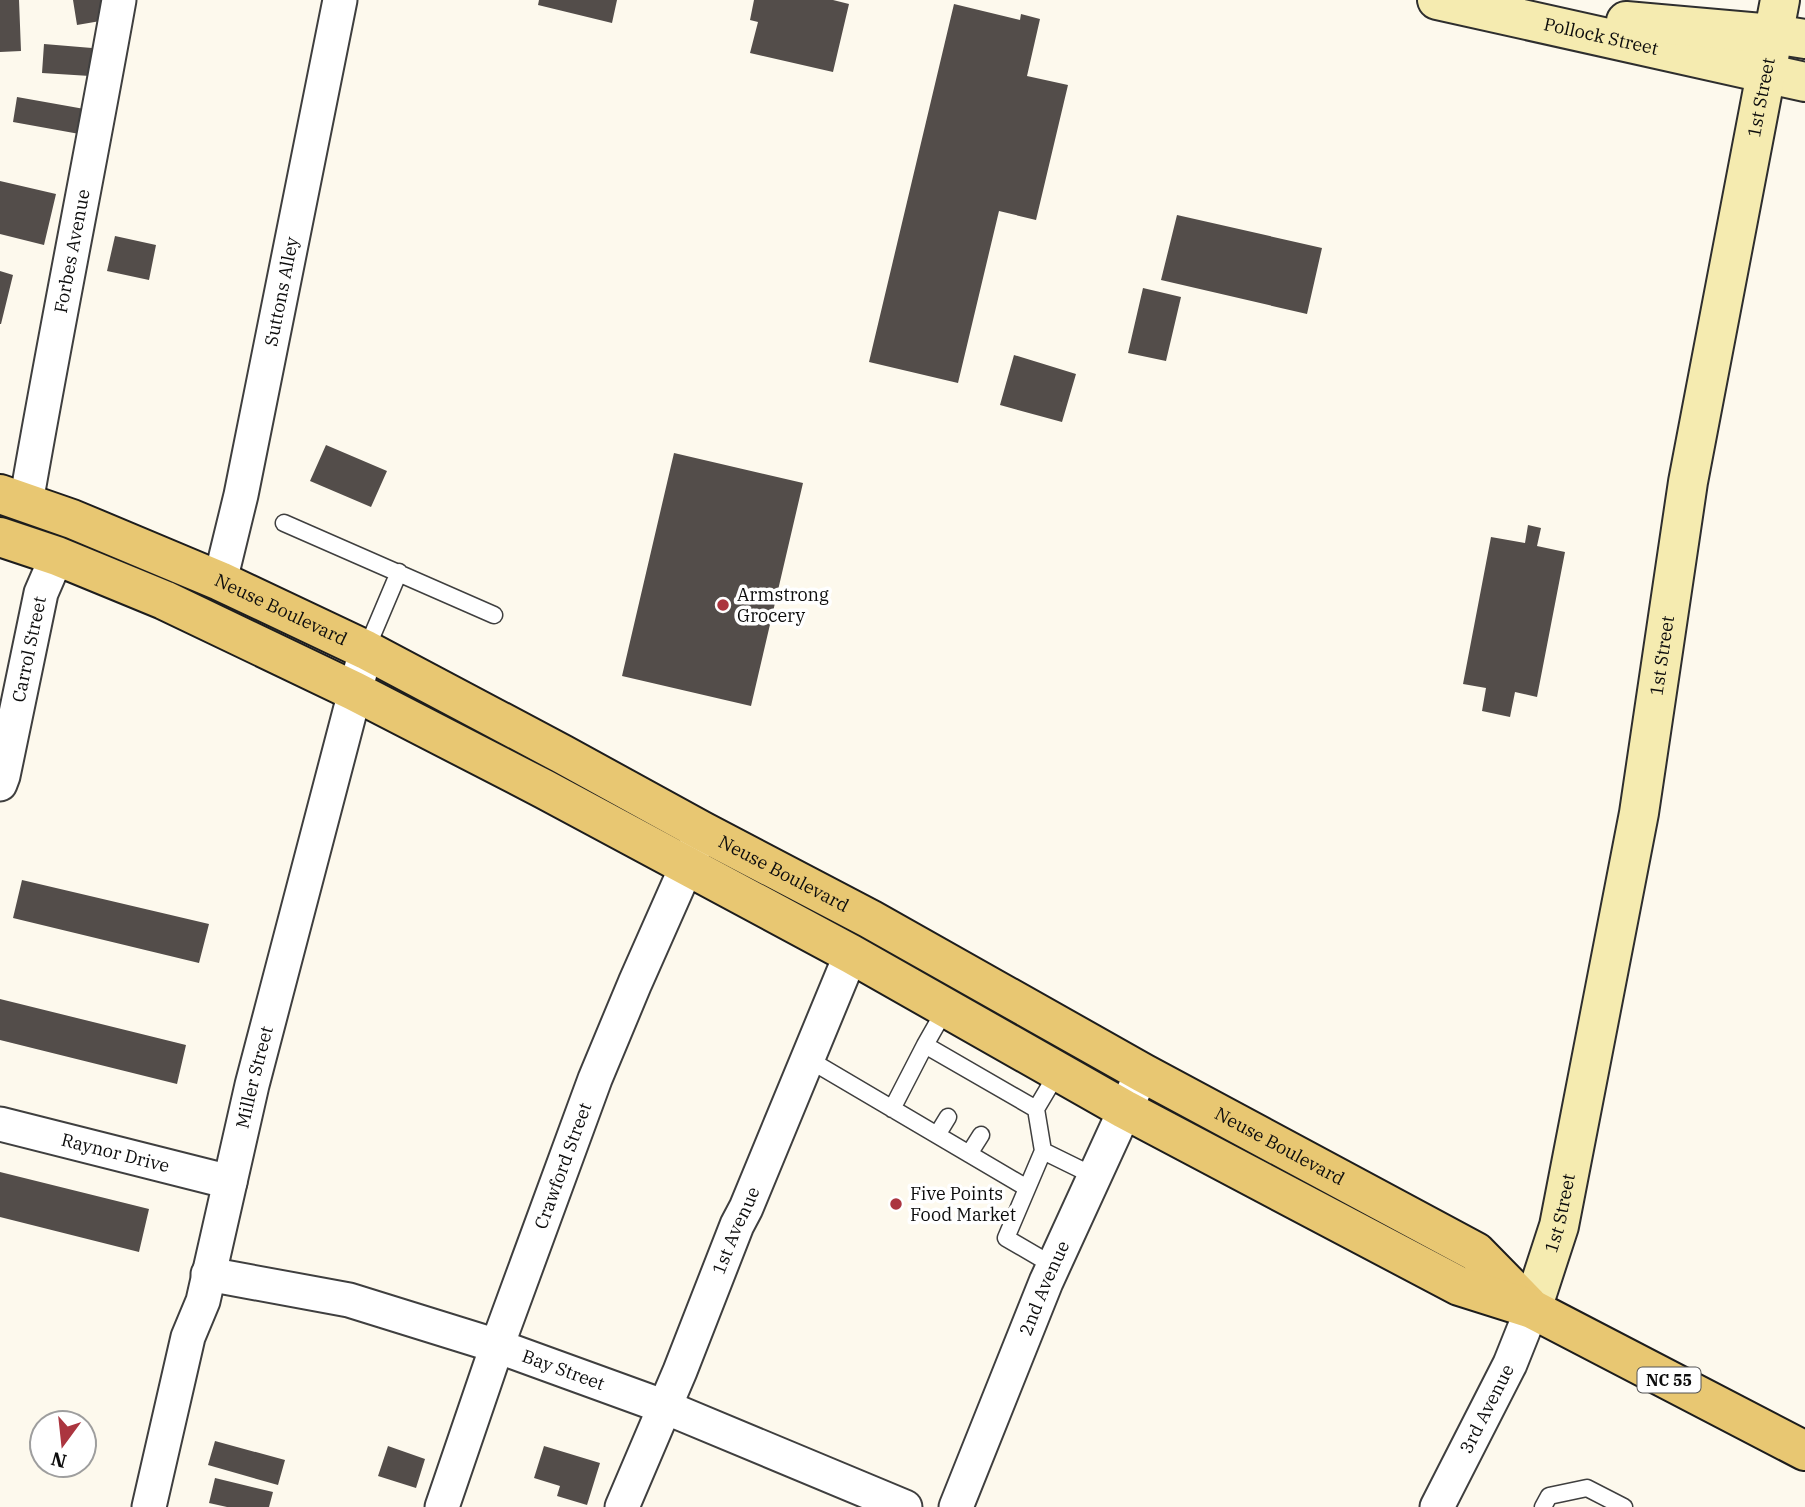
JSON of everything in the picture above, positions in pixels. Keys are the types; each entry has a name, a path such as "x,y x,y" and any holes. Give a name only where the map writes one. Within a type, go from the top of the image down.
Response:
{"main road":[{"path":"1452,4 1786,24"},
{"name":"Pollock Street","path":"1452,4 1805,82"},
{"name":"1st Street","path":"1532,1310 1559,1226 1639,813 1688,482 1766,72 1786,24"},
{"name":"Neuse Boulevard","path":"13,499 72,519 220,581 366,650 562,754 870,919 1143,1073 1476,1252 1532,1310"},
{"name":"Neuse Boulevard","path":"0,537 57,556 164,600 354,691 544,789 851,954 1124,1109 1459,1286 1532,1310 1805,1451"}],"street":[{"name":"Forbes Avenue","path":"13,499 55,330 89,167 119,0"},
{"name":"Suttons Alley","path":"220,581 241,495 340,0"},
{"name":"Carrol Street","path":"0,784 41,593 57,556"},
{"name":"Miller Street","path":"149,1507 188,1337 203,1301 252,1085 366,650"},
{"name":"Crawford Street","path":"442,1507 497,1346 595,1079 702,831"},
{"name":"1st Avenue","path":"622,1507 851,954"},
{"name":"2nd Avenue","path":"956,1507 1054,1266 1124,1109 1143,1073"},
{"name":"Raynor Drive","path":"0,1124 230,1182"},
{"name":"Bay Street","path":"208,1274 348,1300 497,1346 665,1407 905,1507"},
{"name":"3rd Avenue","path":"1437,1507 1510,1364 1532,1310"}],"lane":[{"path":"284,523 494,615"},
{"path":"366,650 399,572"},
{"path":"892,1109 946,1008"},
{"path":"925,1045 970,1080 1003,1098 1036,1109"},
{"path":"808,1059 1027,1188"},
{"path":"1054,1266 1006,1238 1043,1151 1036,1109 1058,1072"},
{"path":"937,1135 948,1117"},
{"path":"969,1154 981,1135"},
{"path":"1043,1151 1094,1176"},
{"path":"1543,1507 1549,1496 1587,1488 1624,1507"}],"building":[{"path":"0,0 19,0 21,51 0,52"},
{"path":"73,0 108,0 112,19 77,25"},
{"path":"539,0 617,0 612,23 538,5"},
{"path":"754,0 833,0 849,4 833,72 750,53 758,22 750,20"},
{"path":"954,4 1020,20 1021,14 1040,19 1027,76 1068,85 1036,220 999,211 958,383 869,362"},
{"path":"44,44 92,48 90,76 42,73"},
{"path":"17,97 90,110 85,135 13,122"},
{"path":"0,181 56,194 44,245 0,234"},
{"path":"1177,215 1322,248 1307,314 1161,280"},
{"path":"115,236 156,245 149,280 107,271"},
{"path":"0,271 13,275 1,324 0,324"},
{"path":"1143,288 1181,297 1166,361 1128,353"},
{"path":"1014,355 1076,374 1062,422 1000,405"},
{"path":"326,445 387,471 371,507 310,481"},
{"path":"674,453 803,483 751,706 622,676"},
{"path":"1528,525 1541,528 1537,546 1565,552 1537,697 1515,692 1510,717 1482,711 1486,688 1463,684 1491,537 1525,543"},
{"path":"22,880 209,924 199,963 13,918"},
{"path":"0,999 186,1045 177,1084 0,1040"},
{"path":"0,1172 149,1209 139,1252 0,1217"},
{"path":"215,1441 285,1460 278,1485 208,1465"},
{"path":"388,1446 425,1459 416,1488 378,1476"},
{"path":"544,1446 600,1463 587,1505 557,1496 560,1486 534,1478"},
{"path":"215,1478 273,1492 269,1507 227,1507 209,1503"}],"place":[{"name":"Armstrong Grocery","path":"723,605"},
{"name":"Five Points Food Market","path":"896,1204"}]}
